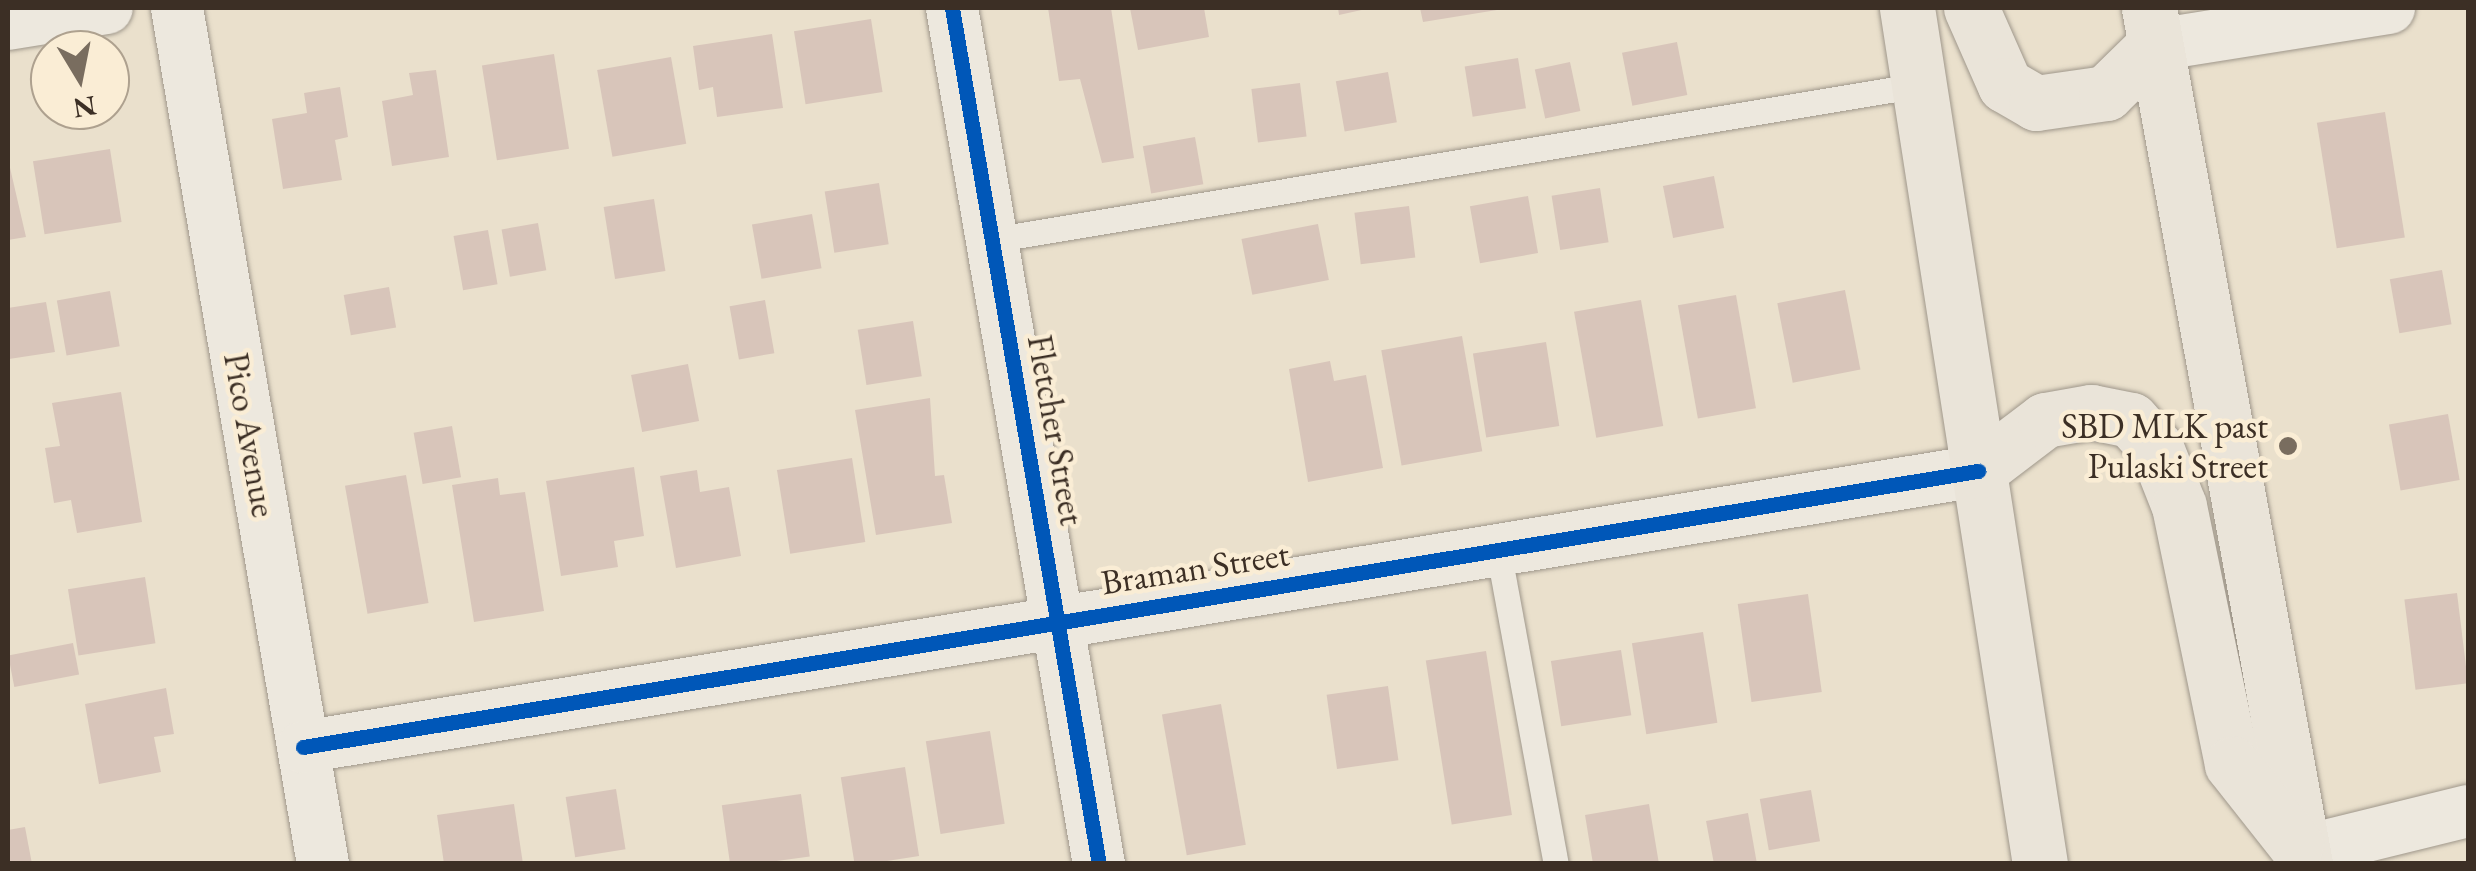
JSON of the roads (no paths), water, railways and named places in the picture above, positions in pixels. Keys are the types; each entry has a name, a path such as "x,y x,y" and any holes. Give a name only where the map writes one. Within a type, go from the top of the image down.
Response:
{"main road":[{"path":"1908,8 2040,864"},
{"path":"1971,8 2005,85 2036,103 2106,93 2152,26"},
{"path":"2152,26 2303,858"},
{"path":"1978,471 2045,420 2091,412 2132,420 2156,448 2179,506 2232,764 2303,858"}],"street":[{"path":"8,24 107,8"},
{"name":"Pico Avenue","path":"176,8 323,864"},
{"name":"Fletcher Street","path":"952,8 1099,864"},
{"path":"2152,26 2389,8"},
{"name":"Braman Street","path":"303,747 1978,471"},
{"path":"2303,858 2468,812"}],"lane":[{"path":"992,240 1919,85"},
{"path":"1498,549 1556,864"}],"place":[{"name":"SBD MLK past Pulaski Street","path":"2288,446"}]}
